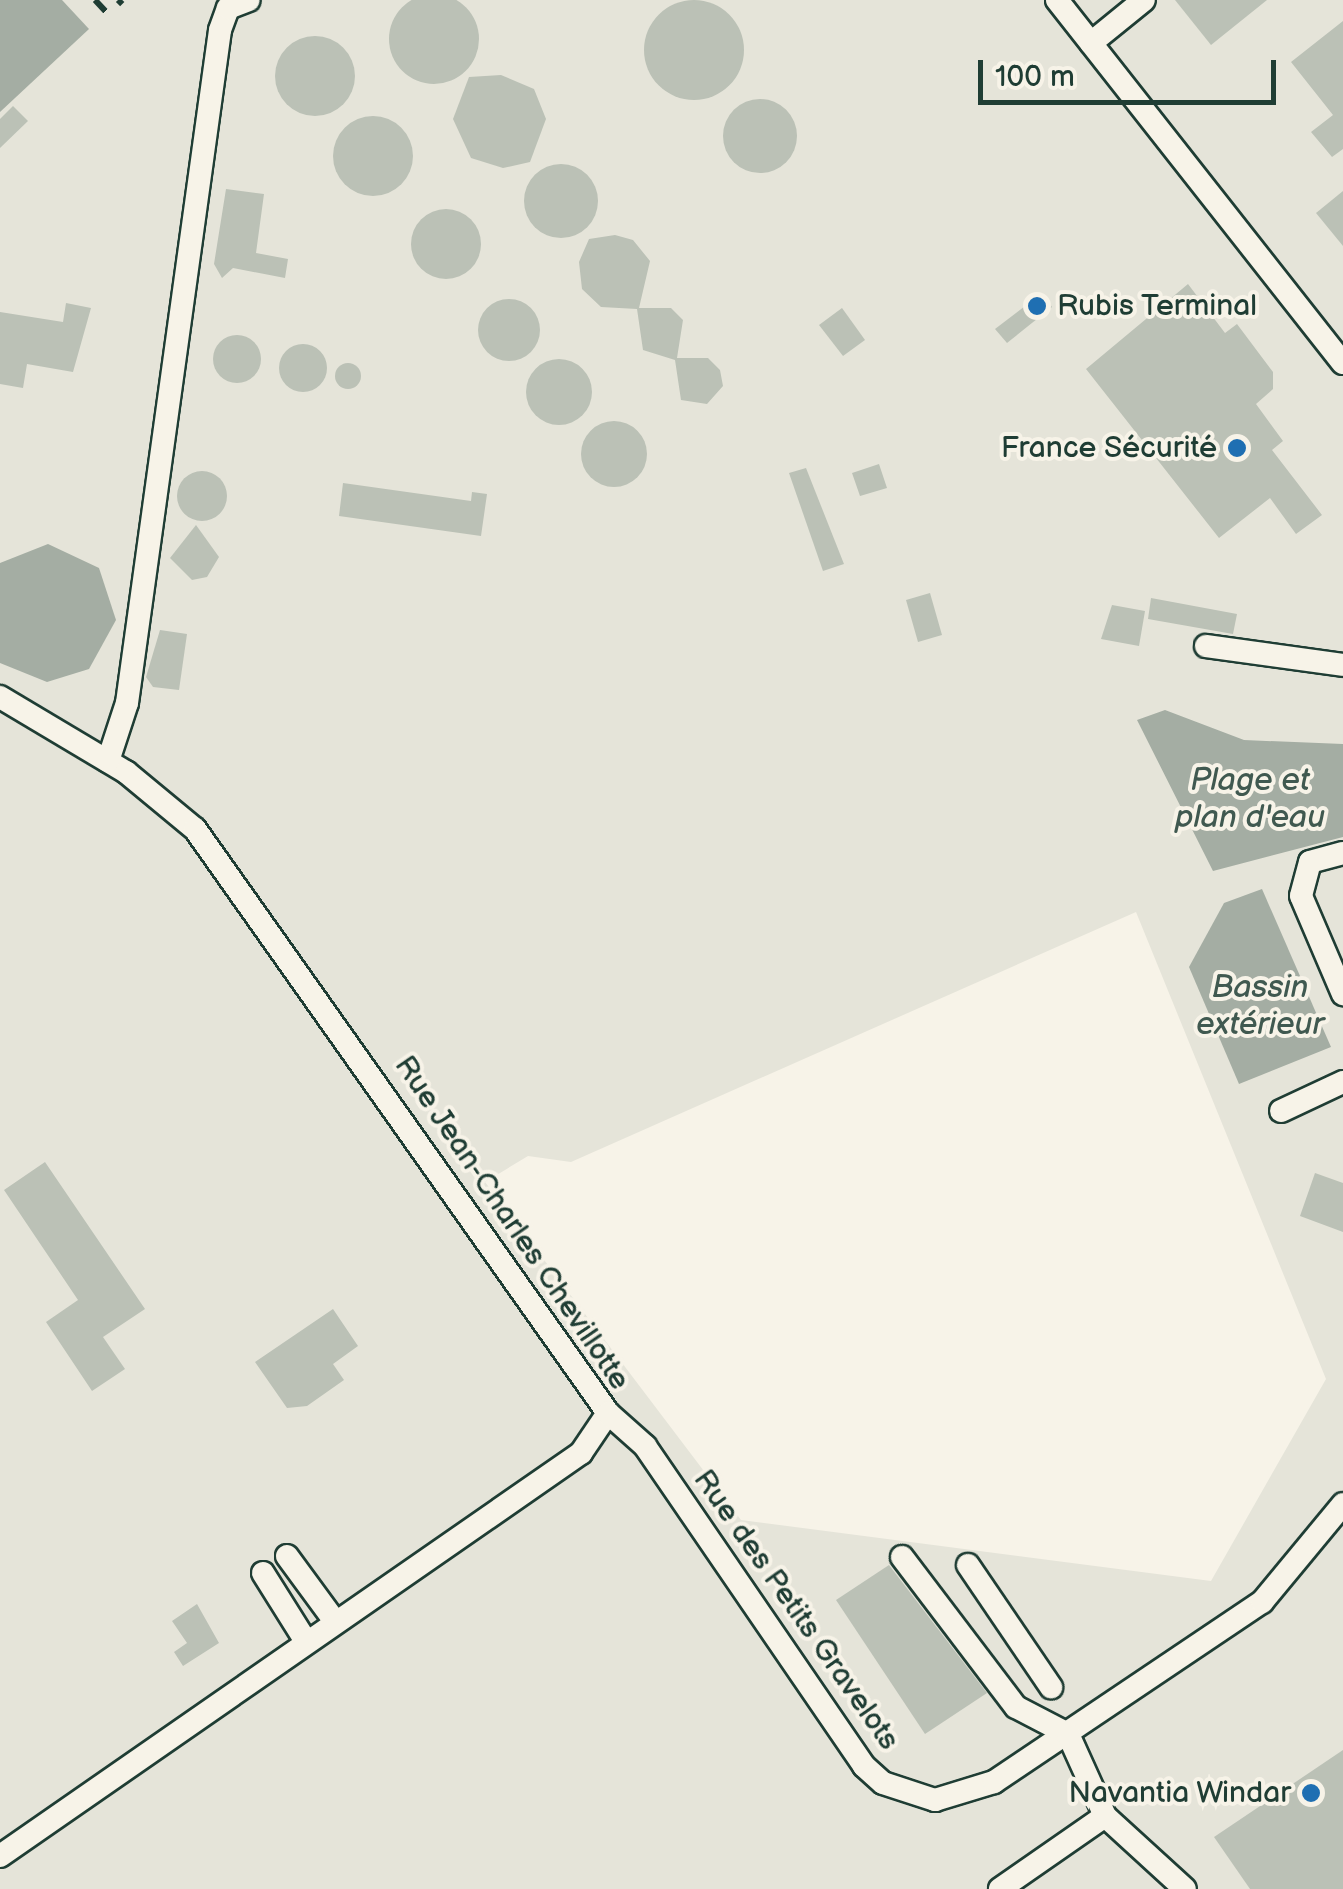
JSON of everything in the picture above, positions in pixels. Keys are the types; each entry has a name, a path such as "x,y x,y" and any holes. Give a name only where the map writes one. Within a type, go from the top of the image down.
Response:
{"street":[{"path":"108,762 126,703 220,30 228,8 249,0"},
{"path":"1057,0 1343,363"},
{"path":"1091,43 1144,0"},
{"path":"1206,646 1343,664"},
{"name":"Rue Jean-Charles Chevillotte","path":"0,697 108,762 195,829 231,874 608,1414 581,1454 305,1640 0,1856"},
{"path":"1343,853 1310,862 1301,896 1343,994"},
{"path":"1281,1111 1343,1082"},
{"name":"Rue des Petits Gravelots","path":"608,1414 645,1446 883,1783 935,1800 968,1795 1068,1734 1262,1602 1343,1504"},
{"path":"287,1556 334,1620"},
{"path":"902,1557 1016,1707 1068,1734 1105,1816 1185,1889"},
{"path":"968,1565 1050,1687"},
{"path":"263,1572 305,1640"},
{"path":"1000,1889 1105,1816"}],"shaded area":[{"path":"0,0 1343,0 1343,1889 0,1889","holes":["1136,912 1326,1379 1211,1581 741,1520 485,1182 528,1156 571,1162"]}],"water":[{"path":"0,0 62,0 89,29 0,112"},
{"path":"48,544 99,568 116,620 89,669 47,682 0,663 0,563"},
{"name":"Plage et plan d'eau","path":"1165,710 1244,740 1343,744 1343,837 1213,871 1137,720"},
{"name":"Bassin extérieur","path":"1262,889 1331,1047 1239,1084 1189,967 1224,903"}],"building":[{"path":"434,-6 451,-3 466,7 476,22 476,56 466,71 451,81 434,84 417,81 402,71 392,56 389,39 392,22 402,7 417,-3"},
{"path":"694,0 722,8 736,22 744,50 736,78 722,92 694,100 666,92 652,78 644,50 652,22 666,8"},
{"path":"1175,0 1267,0 1211,45"},
{"path":"1343,21 1343,149 1332,157 1311,132 1333,115 1291,62"},
{"path":"315,36 330,39 343,48 352,61 352,91 343,104 330,113 315,116 300,113 287,104 278,91 275,76 278,61 287,48 300,39"},
{"path":"501,75 534,89 546,119 530,162 503,168 471,158 453,119 469,77"},
{"path":"760,99 786,110 797,136 786,162 760,173 734,162 723,136 734,110"},
{"path":"13,106 28,121 0,148 0,119"},
{"path":"373,116 388,119 401,128 410,141 410,171 401,184 388,193 373,196 358,193 345,184 336,171 333,156 336,141 345,128 358,119"},
{"path":"561,164 587,175 598,201 587,227 561,238 535,227 524,201 535,175"},
{"path":"226,189 264,194 256,253 288,259 285,278 233,268 222,278 214,264"},
{"path":"1343,191 1343,246 1316,213"},
{"path":"446,209 460,211 471,219 479,230 479,258 471,269 460,277 446,279 432,277 421,269 413,258 411,244 413,230 421,219 432,211"},
{"path":"615,235 633,240 650,261 639,308 671,308 683,320 677,358 708,358 720,370 723,386 707,404 681,400 675,360 643,350 637,309 601,307 582,289 579,262 589,239"},
{"path":"1188,284 1225,333 1237,324 1273,372 1273,389 1256,404 1283,441 1272,450 1322,515 1296,534 1270,498 1219,538 1086,369"},
{"path":"1042,293 1052,307 1007,343 995,329"},
{"path":"509,299 531,308 540,330 531,352 509,361 487,352 478,330 487,308"},
{"path":"66,303 91,308 73,372 27,364 23,388 0,384 0,312 63,322"},
{"path":"842,308 865,340 843,356 819,325"},
{"path":"237,335 254,342 261,359 254,376 237,383 220,376 213,359 220,342"},
{"path":"303,344 320,351 327,368 320,385 303,392 286,385 279,368 286,351"},
{"path":"559,359 582,369 592,392 582,415 559,425 536,415 526,392 536,369"},
{"path":"348,363 357,367 361,376 357,385 348,389 339,385 335,376 339,367"},
{"path":"614,421 637,431 647,454 637,477 614,487 591,477 581,454 591,431"},
{"path":"879,464 887,488 860,496 852,473"},
{"path":"806,468 844,564 823,571 789,473"},
{"path":"202,471 219,479 227,496 219,513 202,521 185,513 177,496 185,479"},
{"path":"343,483 471,501 472,492 487,494 481,536 339,516"},
{"path":"196,525 219,557 207,577 192,580 170,558"},
{"path":"930,593 942,635 918,642 906,600"},
{"path":"1151,598 1237,614 1233,634 1148,619"},
{"path":"1112,605 1145,611 1139,646 1101,639"},
{"path":"160,630 187,634 179,690 153,687 146,677"},
{"path":"45,1162 145,1309 103,1337 125,1369 92,1391 46,1322 78,1300 4,1190"},
{"path":"1315,1173 1343,1183 1343,1232 1300,1216"},
{"path":"333,1309 358,1346 333,1364 344,1380 307,1406 287,1408 255,1362"},
{"path":"889,1565 987,1693 925,1734 836,1600"},
{"path":"197,1604 219,1643 183,1666 174,1652 187,1643 172,1621"},
{"name":"Navantia Windar","path":"1343,1750 1343,1889 1250,1889 1214,1837"}],"railway":[{"path":"95,0 108,14"},
{"path":"118,0 122,4"}],"place":[{"name":"Rubis Terminal","path":"1037,306"},
{"name":"France Sécurité","path":"1237,448"},
{"name":"Navantia Windar","path":"1311,1793"}]}
